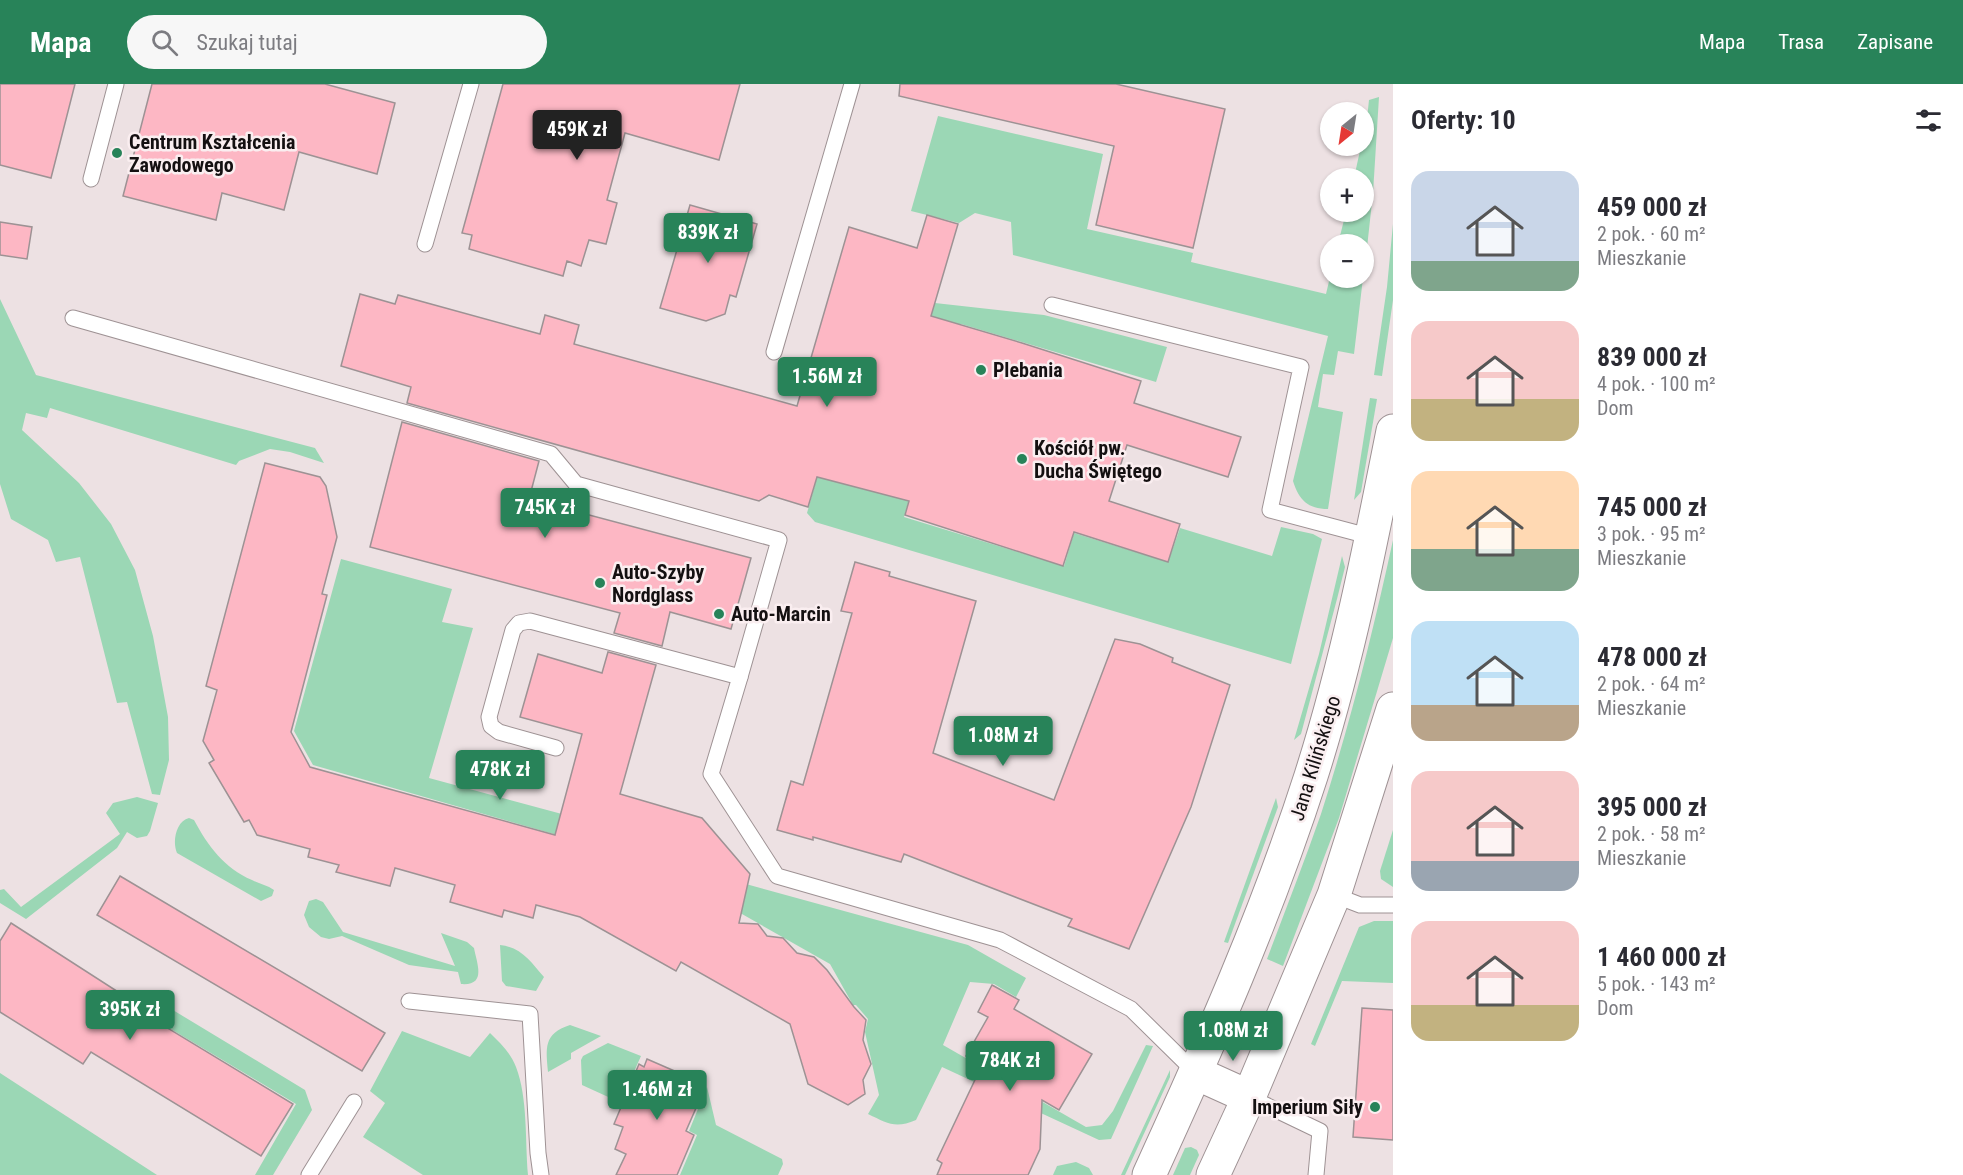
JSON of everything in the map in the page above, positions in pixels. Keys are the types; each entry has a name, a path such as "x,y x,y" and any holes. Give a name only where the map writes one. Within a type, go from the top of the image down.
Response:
{"street":[{"name":"Jana Kilińskiego","path":"1149,1175 1243,963 1311,776 1345,658 1393,431"},
{"path":"1213,1175 1249,1097 1334,895 1393,709"},
{"path":"1196,1073 1249,1097"}],"lane":[{"path":"91,178 116,84"},
{"path":"425,244 471,84"},
{"path":"774,352 852,84"},
{"path":"1052,305 1301,367 1270,510 1372,537"},
{"path":"74,318 551,454 576,484 779,540 711,774 777,876 999,940 1131,1009 1196,1073"},
{"path":"556,748 499,732 491,726 489,717 513,630 519,623 530,621 740,677"},
{"path":"1334,895 1360,905 1393,905"},
{"path":"409,1001 530,1014 541,1175"},
{"path":"1249,1097 1320,1131 1316,1175"},
{"path":"309,1175 354,1102"}],"green space":[{"path":"1379,97 1374,177 1374,168 1356,168 1359,156 1374,156 1374,102 1369,102"},
{"path":"938,116 1103,154 1087,229 1193,253 1191,262 1326,294 1327,288 1362,288 1354,354 1338,351 1334,375 1323,374 1318,407 1343,412 1328,509 1321,509 1305,502 1293,481 1328,336 1013,255 1011,222 975,213 959,223 911,211"},
{"path":"1344,222 1370,222 1368,234 1340,234"},
{"path":"1393,224 1393,300 1382,376 1374,375 1387,287"},
{"path":"899,292 935,303 1044,315 1167,347 1156,382 961,324 904,517 1064,566 1074,533 1168,562 1180,528 1272,556 1281,527 1313,534 1322,539 1291,664 815,522 807,513 869,295"},
{"path":"0,299 36,375 315,448 324,463 290,452 270,449 239,461 236,465 50,408 47,418 26,413 22,430 79,483 111,524 135,570 153,636 168,717 169,760 160,795 152,794 127,702 117,703 80,557 56,562 48,540 11,519 0,484"},
{"path":"1370,398 1377,399 1361,492 1354,500"},
{"path":"1393,540 1393,638 1339,818 1283,966 1267,959 1332,780 1360,678"},
{"path":"1342,556 1345,567 1337,599 1301,734 1294,740 1319,654"},
{"path":"341,559 452,589 442,622 473,628 429,778 599,824 592,845 313,765 294,731"},
{"path":"137,797 158,803 147,836 137,838 127,832 117,848 26,919 0,903 0,890 4,889 21,907 120,834 106,813 113,803"},
{"path":"1276,798 1278,807 1228,943 1224,942"},
{"path":"189,818 194,820 205,839 225,863 242,875 274,890 272,896 261,901 177,853 176,832 181,823"},
{"path":"1393,830 1393,887 1381,879 1380,871"},
{"path":"666,862 968,945 1026,978 1016,997 994,984 970,982 943,1045 1086,1127 1102,1125 1113,1111 1146,1045 1153,1046 1111,1139 1099,1140 942,1067 916,1120 897,1124 868,1114 879,1095 865,1032 868,1019 856,1005 853,1005 830,964 712,897"},
{"path":"316,899 323,902 343,932 455,966 441,933 467,942 474,948 478,967 477,978 469,984 461,984 458,972 409,965 342,936 329,939 321,937 309,927 304,915 309,901"},
{"path":"1374,921 1393,921 1393,983 1342,981 1315,1046 1311,1044 1359,927"},
{"path":"500,945 520,952 544,977 536,991 506,986 502,981"},
{"path":"158,1001 305,1090 312,1110 273,1175 255,1175 296,1104 149,1016"},
{"path":"570,1025 601,1036 571,1053 571,1059 548,1072 548,1043 555,1033"},
{"path":"402,1031 470,1057 490,1033 505,1048 516,1067 523,1092 528,1175 423,1175 363,1137 385,1103 370,1091"},
{"path":"608,1043 641,1056 624,1094 620,1093 617,1101 582,1085 581,1060 583,1056"},
{"path":"1170,1070 1170,1077 1125,1175 1121,1175"},
{"path":"0,1073 157,1175 0,1175"},
{"path":"707,1087 716,1125 782,1159 783,1164 778,1175 680,1175 697,1135 689,1131"},
{"path":"1191,1147 1197,1150 1199,1155 1190,1175 1173,1175 1185,1148"},
{"path":"1076,1162 1089,1168 1093,1175 1053,1175 1057,1166"}],"building":[{"path":"0,84 75,84 51,178 0,165"},
{"path":"152,84 325,84 395,103 377,174 299,152 284,210 222,193 216,220 123,196"},
{"path":"503,84 740,84 719,160 625,133 607,200 617,203 606,244 589,240 581,266 567,261 563,276 469,249 472,235 462,233"},
{"path":"900,84 1116,84 1225,109 1193,248 1096,225 1114,146 899,96"},
{"path":"690,205 757,224 736,297 730,295 725,314 706,321 660,308"},
{"path":"927,215 958,224 931,316 1141,381 1134,403 1241,437 1228,477 1127,445 1109,501 1180,524 1168,562 1074,532 1063,566 905,515 909,501 817,477 808,507 769,495 759,501 407,403 411,387 341,366 360,294 395,304 398,295 540,334 545,315 579,325 574,344 797,406 849,227 917,248"},
{"path":"0,222 32,227 27,259 0,255"},
{"path":"402,422 539,461 529,499 751,558 731,629 670,612 662,646 614,633 620,613 370,547"},
{"path":"265,463 320,477 326,486 337,537 322,594 327,595 291,732 310,767 555,835 582,734 520,717 538,654 602,673 608,652 656,665 620,794 702,818 750,874 739,923 758,924 767,936 783,938 797,953 814,957 866,1020 863,1040 871,1064 863,1080 865,1094 848,1105 808,1084 790,1024 681,962 676,971 580,917 536,905 533,918 504,910 502,917 450,902 455,885 395,868 390,886 336,872 339,865 308,857 310,849 257,835 249,820 244,822 209,763 214,760 203,741 217,690 206,686"},
{"path":"855,562 890,572 889,576 976,601 933,753 1054,800 1115,639 1140,644 1173,658 1172,662 1230,685 1191,807 1129,949 1068,926 1072,919 904,854 901,862 813,837 813,840 777,830 791,781 803,785 852,613 841,611"},
{"path":"120,876 385,1033 362,1071 97,915"},
{"path":"11,923 126,997 123,1001 293,1104 261,1156 91,1052 83,1064 0,1012 0,941"},
{"path":"992,985 1019,1000 1014,1009 1092,1054 1059,1110 1042,1100 1040,1149 1028,1175 937,1175 942,1163 937,1160 982,1065 966,1056 988,1017 978,1012"},
{"path":"1362,1008 1393,1010 1393,1140 1353,1137"},
{"path":"647,1059 702,1083 699,1090 703,1092 686,1131 694,1135 677,1175 616,1175 626,1154 615,1149 623,1127 614,1124 639,1064 644,1067"}],"place":[{"name":"Centrum Kształcenia Zawodowego","path":"117,153"},
{"name":"Plebania","path":"981,370"},
{"name":"Kościół pw. Ducha Świętego","path":"1022,459"},
{"name":"Auto-Szyby Nordglass","path":"600,583"},
{"name":"Auto-Marcin","path":"719,614"},
{"name":"Imperium Siły","path":"1375,1107"}]}
